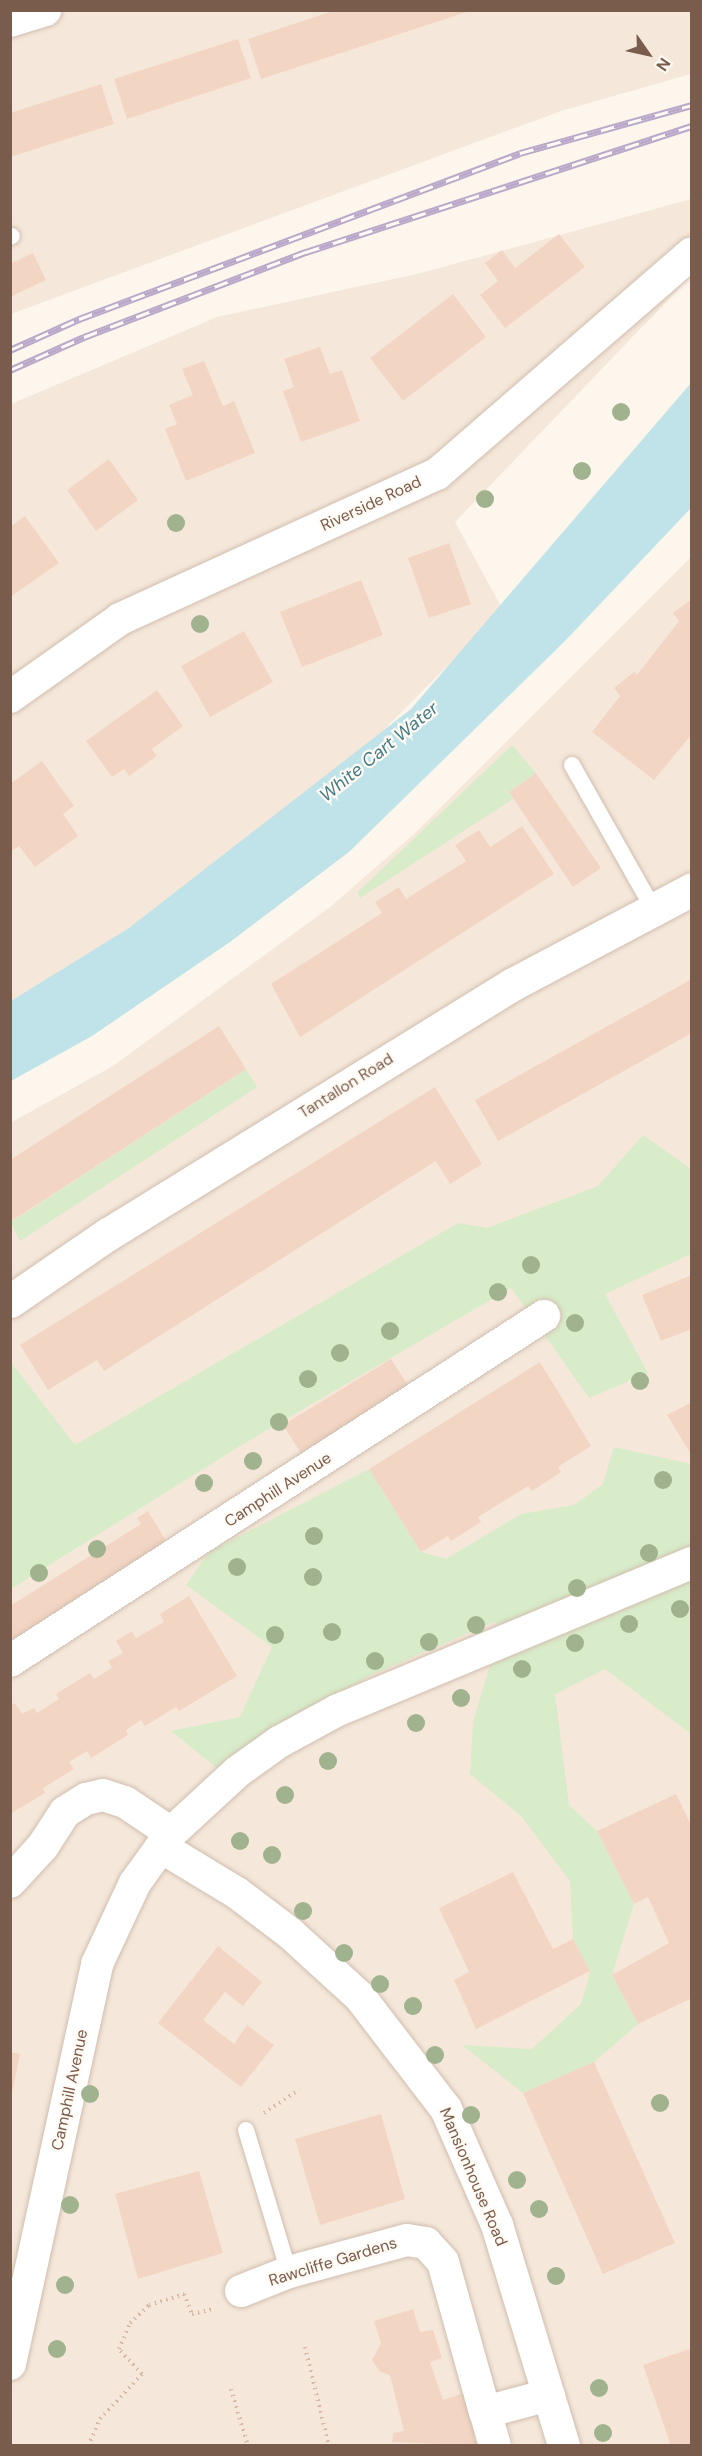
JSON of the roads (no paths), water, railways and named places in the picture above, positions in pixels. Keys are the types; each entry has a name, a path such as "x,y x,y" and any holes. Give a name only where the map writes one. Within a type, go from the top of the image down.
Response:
{"street":[{"path":"10,21 45,10"},
{"name":"Riverside Road","path":"10,696 120,620 437,474 692,253"},
{"name":"Tantallon Road","path":"10,1301 108,1234 447,1023 653,908 692,889"},
{"name":"Camphill Avenue","path":"10,1661 544,1316"},
{"name":"Camphill Avenue","path":"10,2364 97,1964 135,1883 166,1840 237,1772 279,1742 338,1710 692,1563"},
{"path":"10,1882 43,1845 65,1812 86,1799 103,1795 125,1802 166,1840"},
{"name":"Mansionhouse Road","path":"166,1840 291,1934 360,1997 446,2109 497,2225 564,2445"},
{"name":"Rawcliffe Gardens","path":"241,2291 289,2272 407,2240 426,2243 443,2262 495,2445"},
{"path":"485,2412 549,2395"}],"lane":[{"path":"572,765 653,908"},
{"path":"246,2132 289,2272"}],"water":[{"name":"White Cart Water","path":"691,383 691,508 565,641 349,852 230,942 92,1036 11,1081 11,1001 129,928 411,709"}],"railway":[{"path":"10,350 79,319 520,153 692,105"},
{"path":"10,370 84,337 306,252 692,126"}]}
